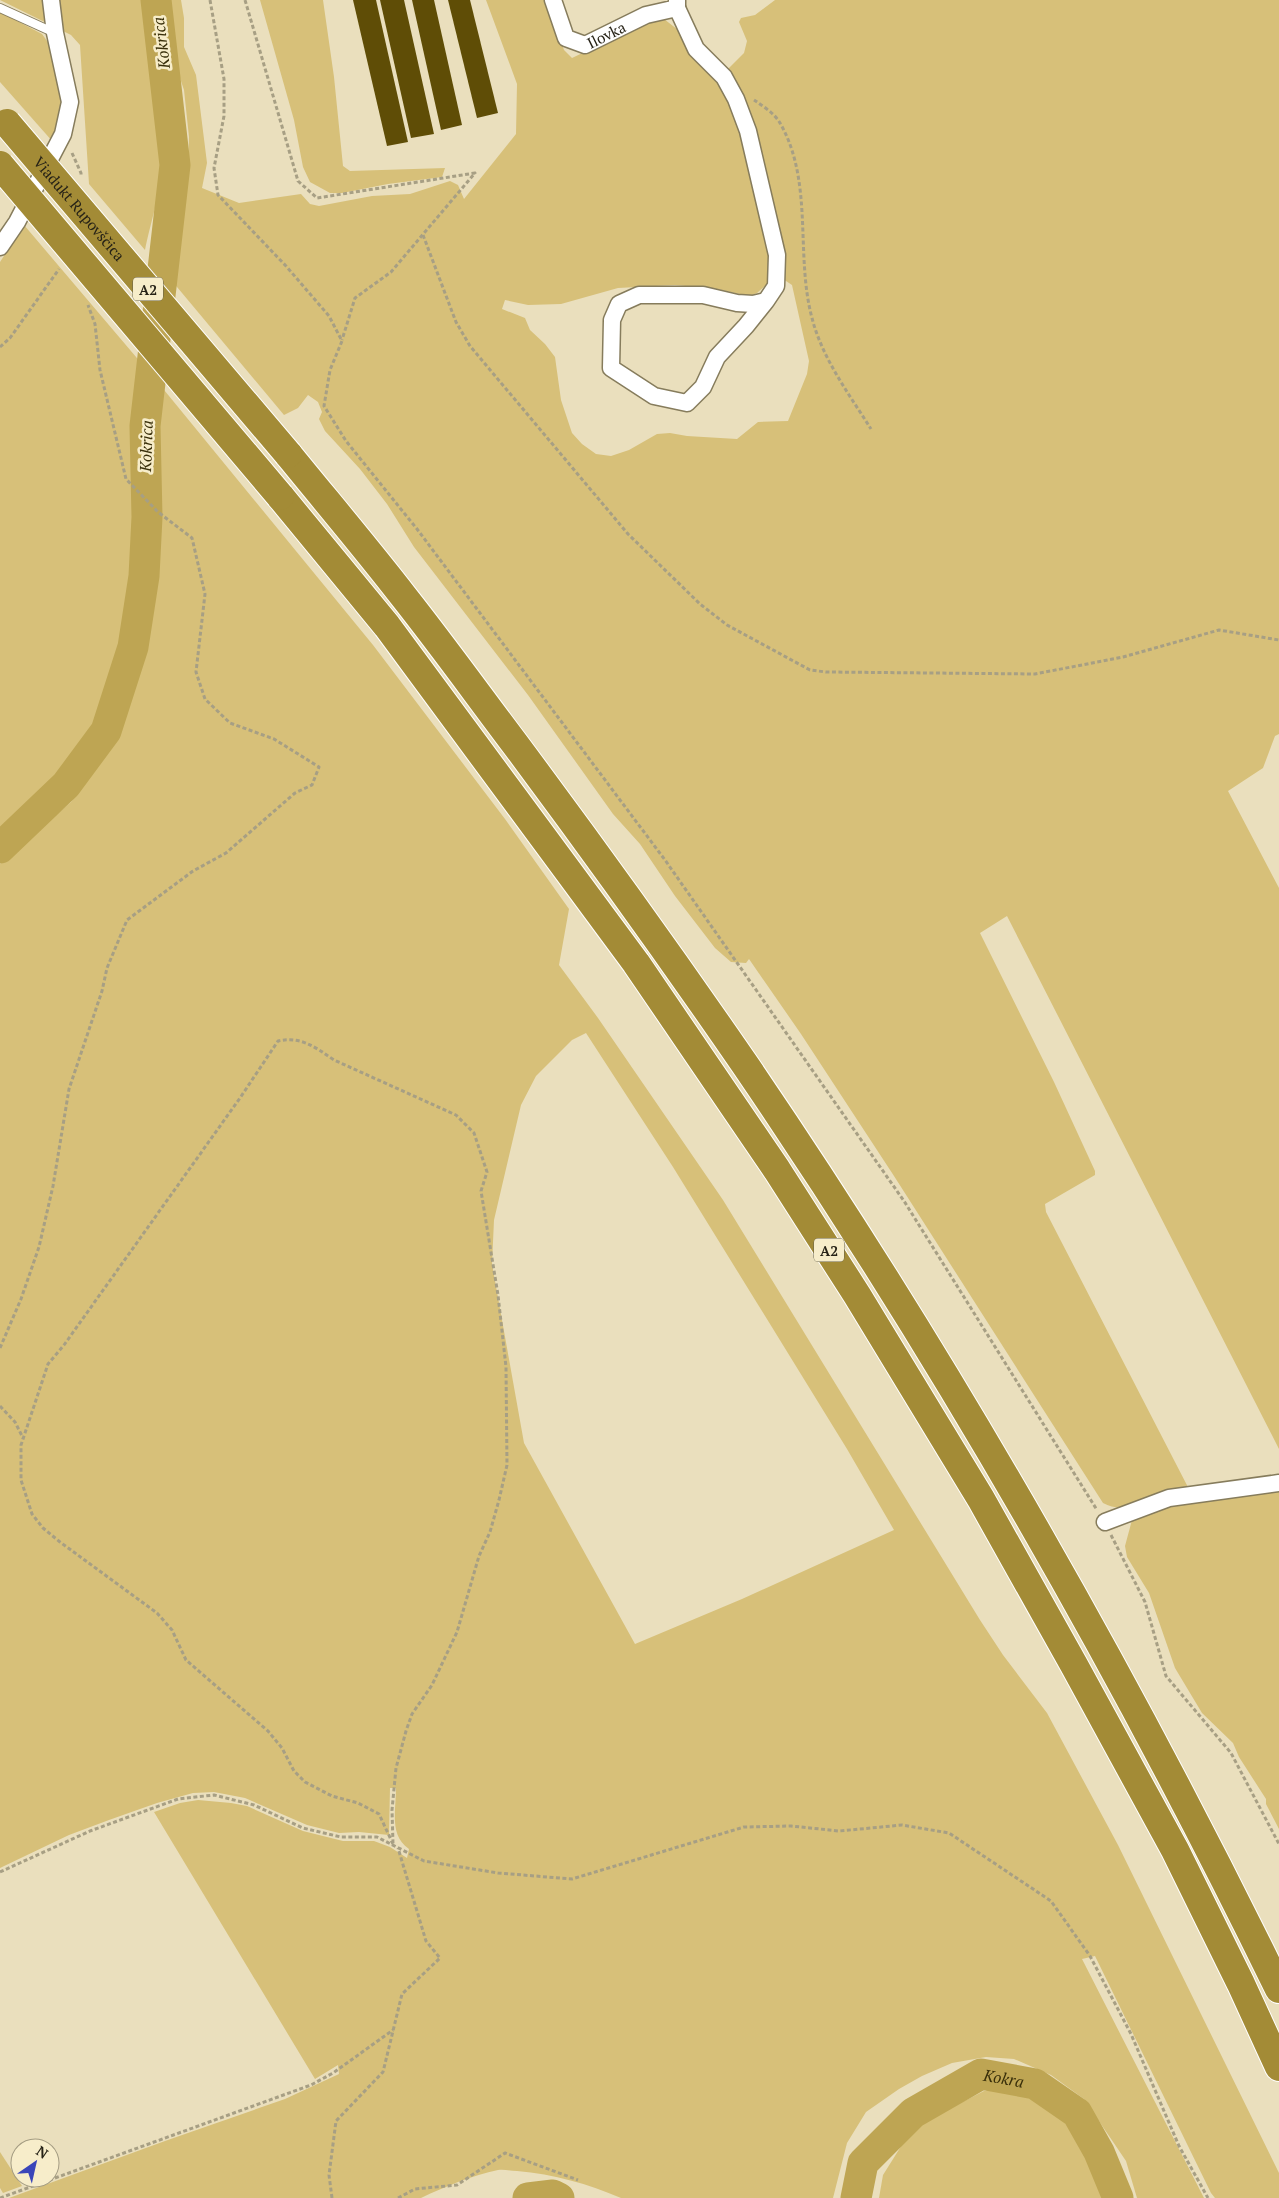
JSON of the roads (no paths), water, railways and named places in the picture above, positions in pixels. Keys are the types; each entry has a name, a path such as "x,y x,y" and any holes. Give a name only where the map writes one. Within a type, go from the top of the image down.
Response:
{"highway":[{"name":"Viadukt Rupovščica","path":"4,119 288,454 405,598 571,819 747,1068 872,1260 946,1379 1089,1627 1197,1825 1279,1989"},
{"name":"A2","path":"0,165 280,496 387,626 636,963 777,1170 858,1295 981,1499 1074,1665 1175,1850 1242,1984 1279,2067"}],"street":[{"path":"0,247 17,222 63,134 70,102 55,34 51,0"},
{"name":"Ilovka","path":"553,0 566,38 585,46 646,15 677,4"},
{"path":"677,4 696,49 724,77 736,99 748,131 776,255 776,286 766,301 746,326 717,357 703,387 687,403 654,396 611,368 612,320 619,304 639,295 703,295 737,303 754,304 766,301"},
{"path":"1105,1522 1169,1498 1279,1484"}],"lane":[{"path":"0,8 55,34"}],"waterway":[{"name":"Kokrica","path":"0,848 66,785 106,731 133,647 144,576 147,517 145,426 175,165 156,0"},
{"name":"Kokra","path":"856,2198 863,2163 913,2113 981,2074 1035,2084 1077,2113 1099,2152 1118,2198"},
{"name":"Kokra","path":"528,2198 553,2195 559,2198"}]}
